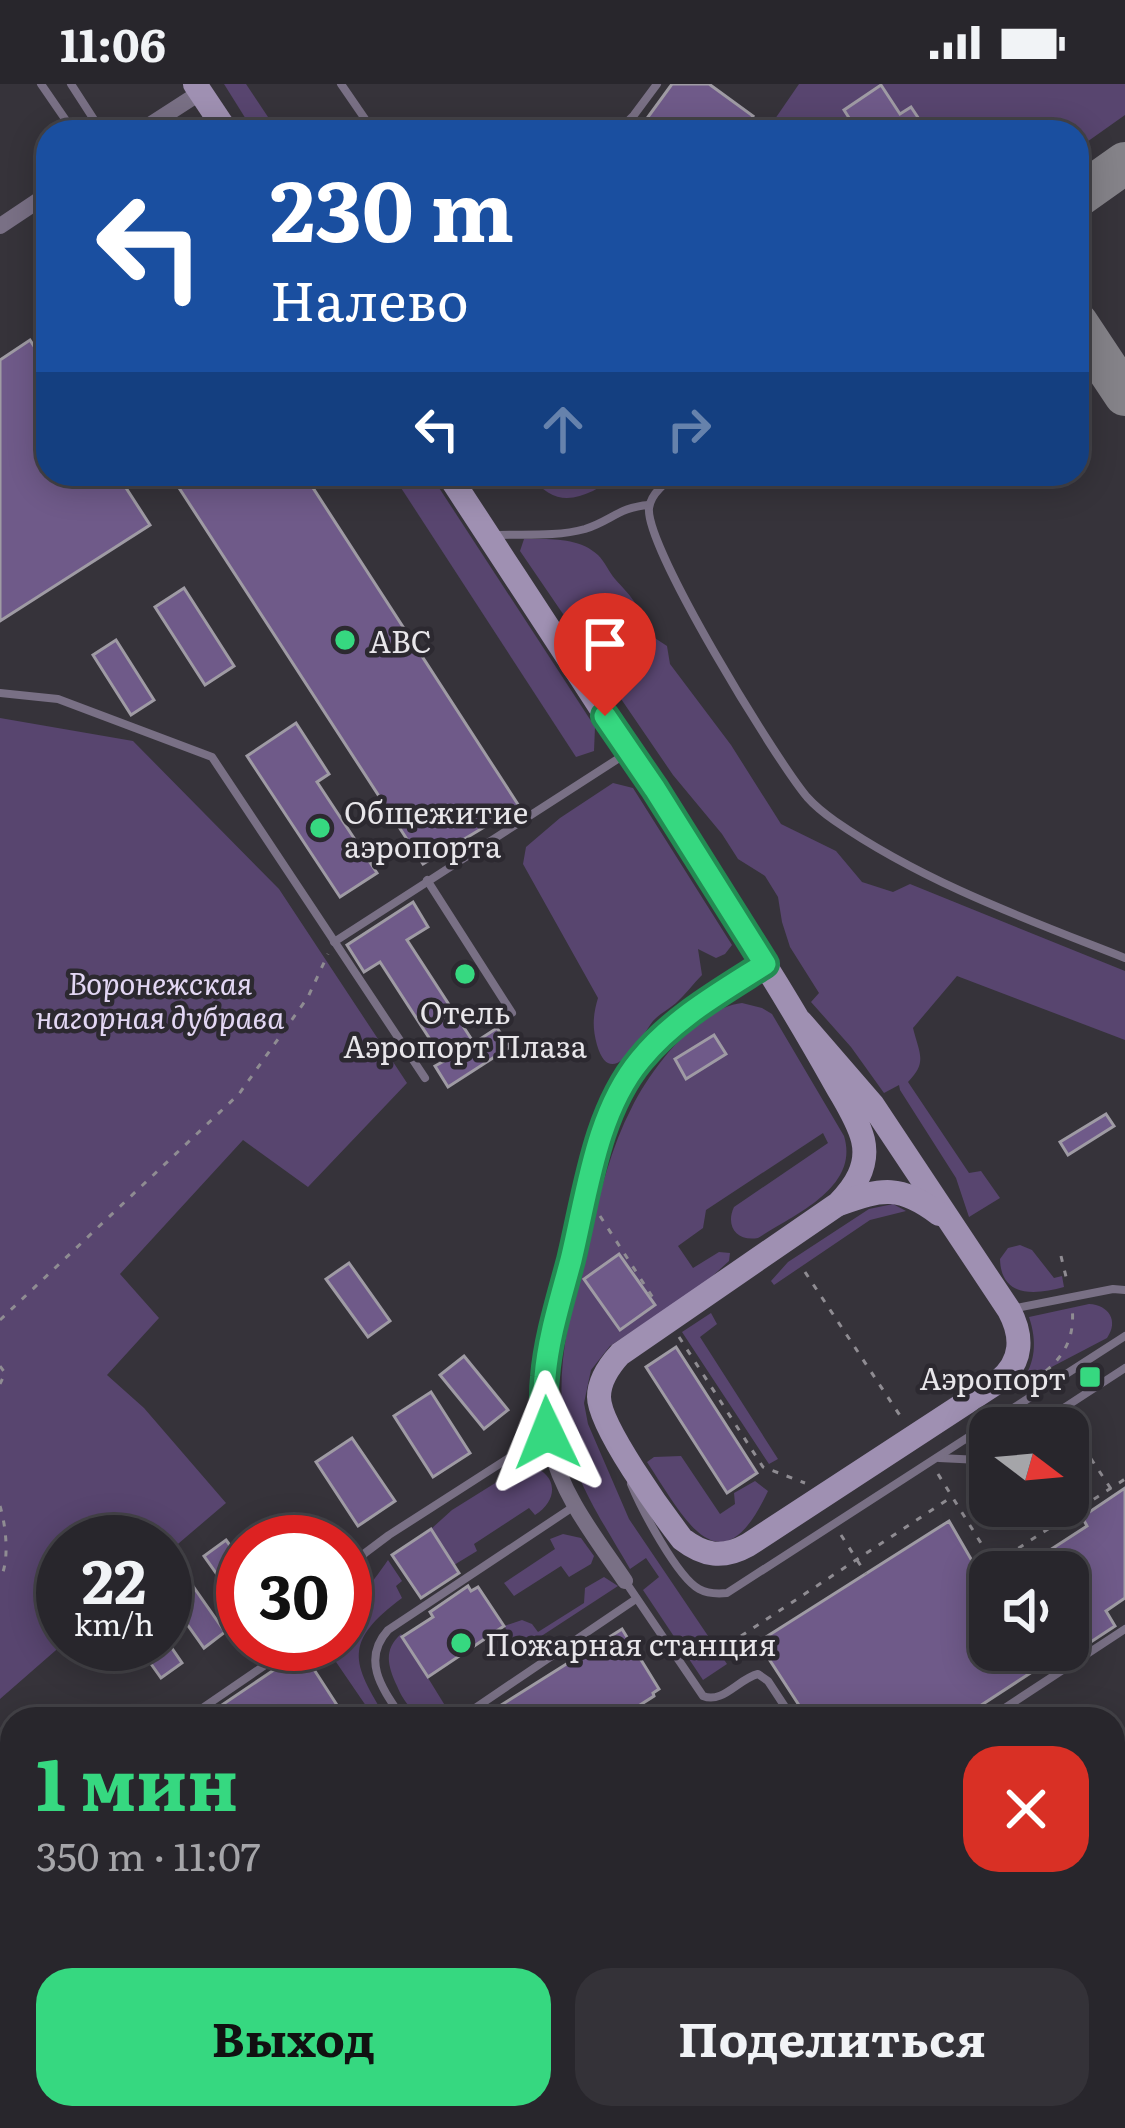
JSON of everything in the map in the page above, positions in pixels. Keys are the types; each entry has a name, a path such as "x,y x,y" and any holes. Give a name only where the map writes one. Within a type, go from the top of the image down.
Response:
{"main road":[{"path":"198,88 218,120"},
{"path":"456,486 765,964 862,1138 862,1169 852,1190 838,1204 620,1354 604,1376 598,1400 608,1427 682,1539 698,1551 722,1556 748,1546 999,1381 1012,1368 1019,1343 1009,1310 872,1103 801,1022"},
{"path":"838,1204 895,1191 912,1196 951,1222"}],"street":[{"path":"155,120 198,88"},
{"path":"0,226 36,202"},
{"path":"625,1581 575,1506 554,1461 544,1401 549,1352 594,1164 622,1088 642,1057 670,1031 765,964"}],"lane":[{"path":"41,84 66,120"},
{"path":"71,84 94,120"},
{"path":"341,84 366,120"},
{"path":"629,120 657,84"},
{"path":"664,486 649,505 652,531 725,670 810,800 832,819 915,868 1125,958"},
{"path":"488,535 578,531 626,507 649,505"},
{"path":"0,693 58,699 212,757 425,1078"},
{"path":"334,942 628,752"},
{"path":"427,880 512,1013"},
{"path":"1009,1310 1125,1290"},
{"path":"608,1427 641,1509 693,1585 715,1594 738,1588 1125,1336"},
{"path":"1065,1407 1125,1368"},
{"path":"372,1548 547,1433"},
{"path":"931,1461 947,1456 969,1460"},
{"path":"396,1707 377,1677 375,1656 388,1630 575,1506"},
{"path":"625,1581 703,1696 717,1698 758,1674 785,1707"},
{"path":"477,1707 636,1599"},
{"path":"1006,1707 1125,1629"},
{"path":"202,1707 256,1671"}],"path":[{"path":"0,1320 239,1094 308,997 334,942"},
{"path":"598,1214 763,1467 809,1484"},
{"path":"1044,1388 1037,1377 1051,1368 1071,1338 1074,1319 1061,1256"},
{"path":"805,1272 914,1437"},
{"path":"0,1366 5,1373 0,1384"},
{"path":"1089,1455 1115,1495"},
{"path":"931,1461 994,1564 1125,1479"},
{"path":"741,1636 952,1497"},
{"path":"0,1506 5,1571 0,1579"}],"green space":[{"path":"224,84 246,84 270,120 246,120"},
{"path":"799,84 1125,84 1125,115 1089,140 1089,120 774,120"},
{"path":"400,486 438,486 595,727 594,751 576,757"},
{"path":"540,486 601,486 573,498 551,494"},
{"path":"524,539 573,542 600,558 634,601 641,629 667,646 670,664 731,745 781,824 836,851 862,882 893,892 910,884 1125,971 1125,1040 957,976 913,1028 920,1063 908,1082 969,1173 981,1171 1000,1198 969,1217 956,1178 899,1085 884,1093 811,1002 819,993 790,947 778,897 765,876 738,859 673,775 520,551"},
{"name":"Воронежская нагорная дубрава","path":"0,718 133,741 279,889 407,1083 308,1187 243,1140 120,1274 159,1318 107,1375 144,1408 226,1503 192,1532 192,1515 36,1515 36,1668 0,1699"},
{"path":"613,783 633,788 732,945 716,958 698,949 702,975 653,1021 626,1057 610,1064 595,1039 598,998 523,864 526,847"},
{"path":"742,1003 772,1014 844,1136 842,1171 820,1198 758,1238 744,1238 732,1226 734,1207 828,1143 823,1133 706,1210 703,1228 678,1246 693,1268 719,1252 730,1253 729,1261 705,1283 610,1346 591,1370 584,1403 588,1424 629,1519 727,1664 703,1680 643,1590 659,1577 646,1558 630,1569 580,1478 566,1439 562,1373 572,1304 597,1204 632,1107 663,1059 692,1028 725,1007"},
{"path":"893,1204 906,1211 870,1220 774,1285 771,1281 788,1262 869,1209"},
{"path":"1020,1245 1032,1250 1054,1278 1062,1276 1064,1287 1031,1292 1006,1281 1000,1259 1008,1248"},
{"path":"1089,1304 1110,1315 1107,1338 1021,1383 1034,1351 1029,1317"},
{"path":"711,1313 717,1324 700,1337 778,1459 769,1464 682,1332"},
{"path":"681,1456 720,1514 735,1504 734,1493 755,1481 768,1491 751,1522 734,1538 718,1542 703,1536 675,1505 647,1462 654,1457"},
{"path":"524,1465 549,1478 549,1501 535,1515 529,1508 474,1544 477,1551 454,1565 431,1529 452,1510"},
{"path":"563,1534 581,1538 594,1556 591,1564 569,1577 561,1566 514,1596 504,1583 555,1549 550,1539"},
{"path":"388,1560 402,1581 396,1586 402,1598 372,1625 372,1582"},
{"path":"604,1577 618,1586 520,1650 504,1626 522,1620 538,1632 584,1603 585,1588"},
{"path":"401,1634 446,1707 410,1707 391,1672 392,1646"},
{"path":"342,1671 362,1671 380,1707 367,1707"}],"building":[{"path":"672,84 709,84 753,116 750,120 646,120"},
{"path":"881,85 900,114 911,107 920,120 850,120 844,110"},
{"path":"30,340 36,349 36,486 125,486 150,525 0,621 0,360"},
{"name":"ABC","path":"178,486 312,486 519,806 423,864"},
{"path":"184,588 234,666 205,685 155,607"},
{"path":"116,640 154,700 131,715 93,655"},
{"name":"Общежитие аэропорта","path":"296,723 329,774 317,782 377,873 340,897 247,756"},
{"path":"413,902 428,927 407,940 474,1043 497,1028 510,1047 448,1087 435,1066 444,1061 380,962 364,972 347,945"},
{"path":"714,1035 726,1054 686,1079 675,1059"},
{"path":"1106,1114 1114,1126 1068,1155 1060,1142"},
{"path":"619,1254 655,1305 620,1330 584,1279"},
{"path":"349,1263 390,1321 368,1337 326,1279"},
{"path":"676,1347 757,1473 727,1493 646,1367"},
{"path":"464,1356 508,1410 484,1429 440,1375"},
{"path":"431,1392 470,1453 433,1477 394,1416"},
{"path":"352,1438 395,1501 372,1517 351,1515 316,1462"},
{"path":"1125,1488 1125,1598 1106,1611 1115,1626 1089,1643 1089,1551 1048,1551 1089,1527 1089,1512"},
{"path":"949,1521 969,1556 969,1671 1033,1671 978,1707 800,1707 758,1642"},
{"path":"431,1529 459,1573 421,1598 392,1555"},
{"path":"216,1547 216,1573 204,1556"},
{"path":"192,1585 216,1619 216,1639 204,1648 192,1631"},
{"path":"468,1586 471,1591 478,1587 504,1626 428,1677 402,1637"},
{"path":"622,1629 659,1689 637,1707 498,1707"},
{"path":"272,1671 315,1671 338,1707 219,1707"}],"taxiway":[{"path":"1089,188 1125,163"},
{"path":"1089,341 1125,395"}],"place":[{"name":"ABC","path":"345,640"},
{"name":"Общежитие аэропорта","path":"320,828"},
{"name":"Отель Аэропорт Плаза","path":"465,974"},
{"name":"Аэропорт","path":"1090,1377"},
{"name":"Пожарная станция","path":"461,1643"}],"route":[{"path":"547,1433 544,1401 549,1352 594,1164 622,1088 642,1057 683,1019 765,964 605,716"}]}
